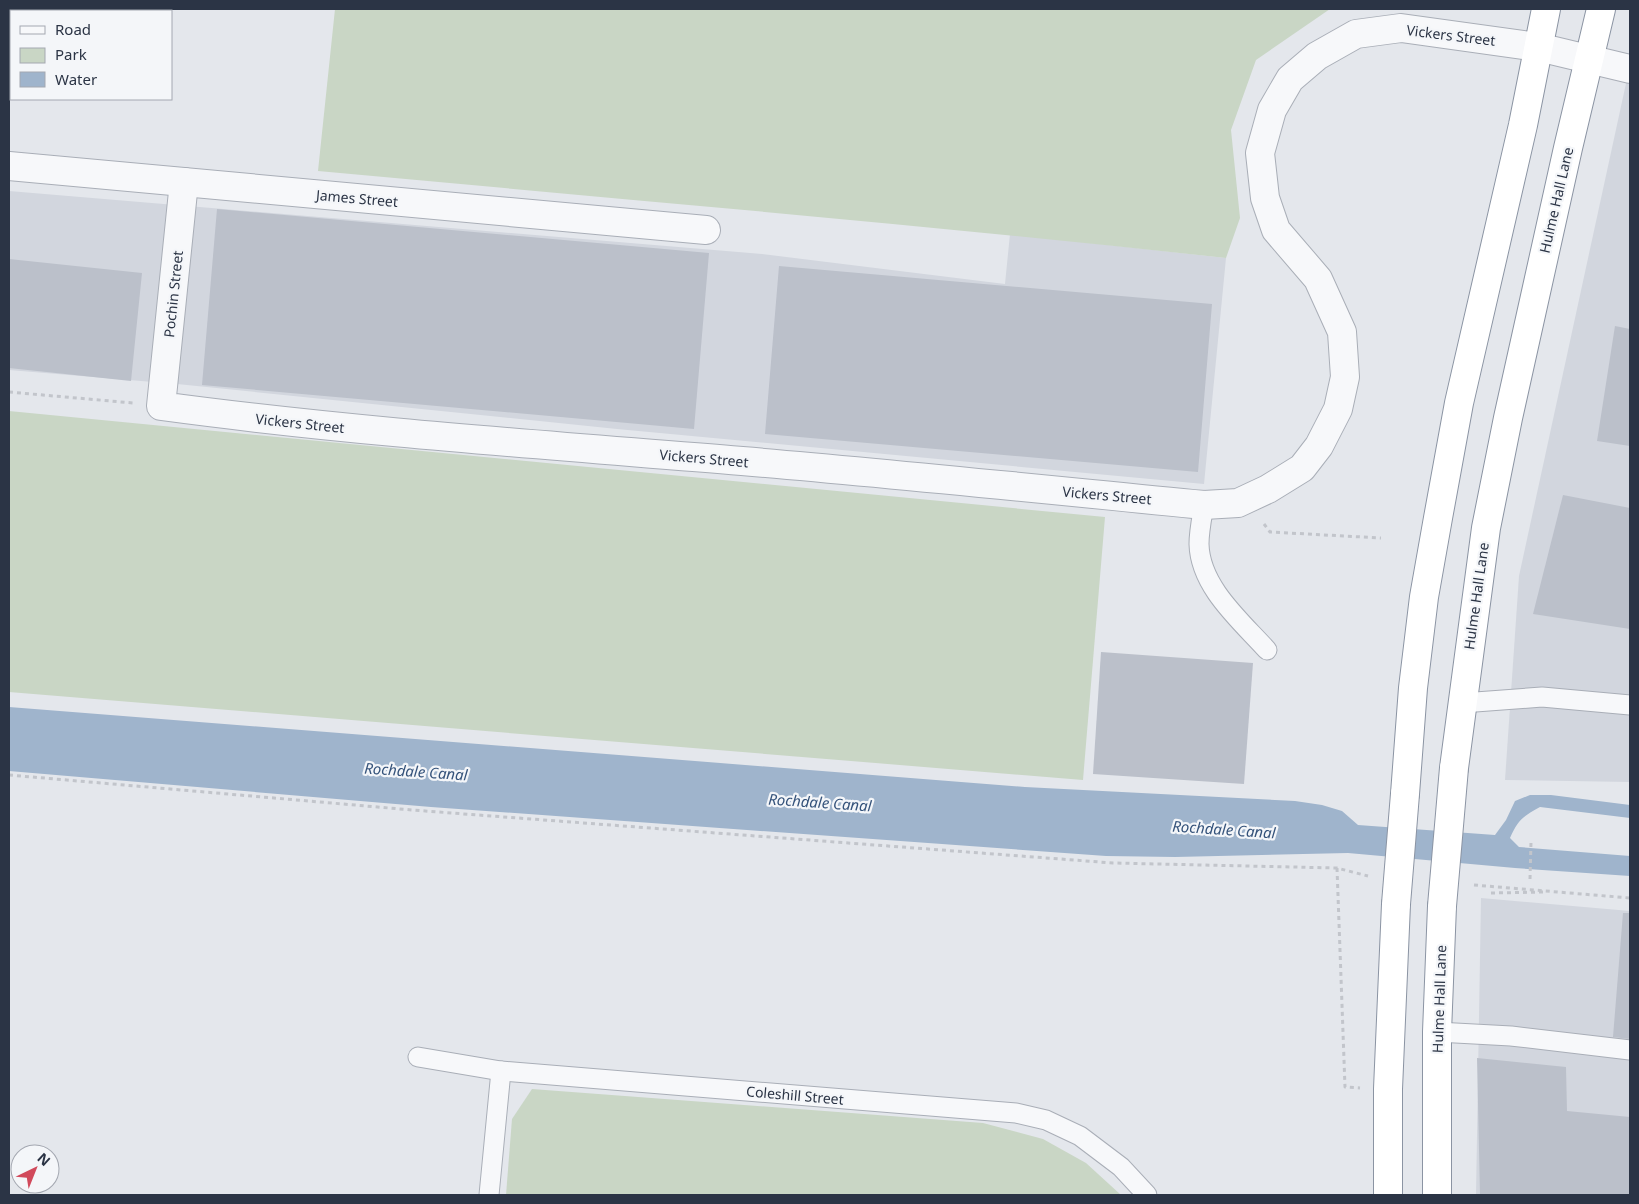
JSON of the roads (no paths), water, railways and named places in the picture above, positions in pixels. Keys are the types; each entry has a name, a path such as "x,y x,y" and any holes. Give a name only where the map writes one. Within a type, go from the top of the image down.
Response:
{"highway":[{"path":"1388,1195 1388,1090 1396,904 1413,688 1424,596 1459,403 1523,126 1546,9"},
{"name":"Hulme Hall Lane","path":"1437,1195 1437,1032 1442,906 1454,768 1462,703 1489,510 1563,167 1601,9"}],"street":[{"name":"Vickers Street","path":"161,406 392,432 757,462 1204,505 1238,503 1268,490 1302,468 1319,446 1338,409 1345,377 1342,332 1318,279 1276,230 1265,198 1260,152 1272,110 1290,79 1316,56 1356,34 1401,28 1538,47 1630,69"},
{"name":"James Street","path":"9,166 706,230"},
{"name":"Pochin Street","path":"161,406 184,182"}],"lane":[{"path":"1204,505 1199,544 1203,566 1219,596 1267,650"},
{"path":"1462,703 1542,697 1630,705"},
{"path":"1437,1032 1511,1036 1630,1050"},
{"name":"Coleshill Street","path":"418,1057 501,1071 1016,1114 1046,1120 1080,1136 1121,1167 1147,1195"},
{"path":"489,1195 501,1071"}],"water":[{"name":"Rochdale Canal","path":"9,707 1025,787 1295,801 1322,805 1342,811 1358,825 1495,835 1506,820 1515,801 1530,795 1551,795 1630,805 1630,818 1540,807 1521,819 1510,838 1519,847 1630,856 1630,876 1348,853 1175,857 1106,856 431,807 9,771"}]}
